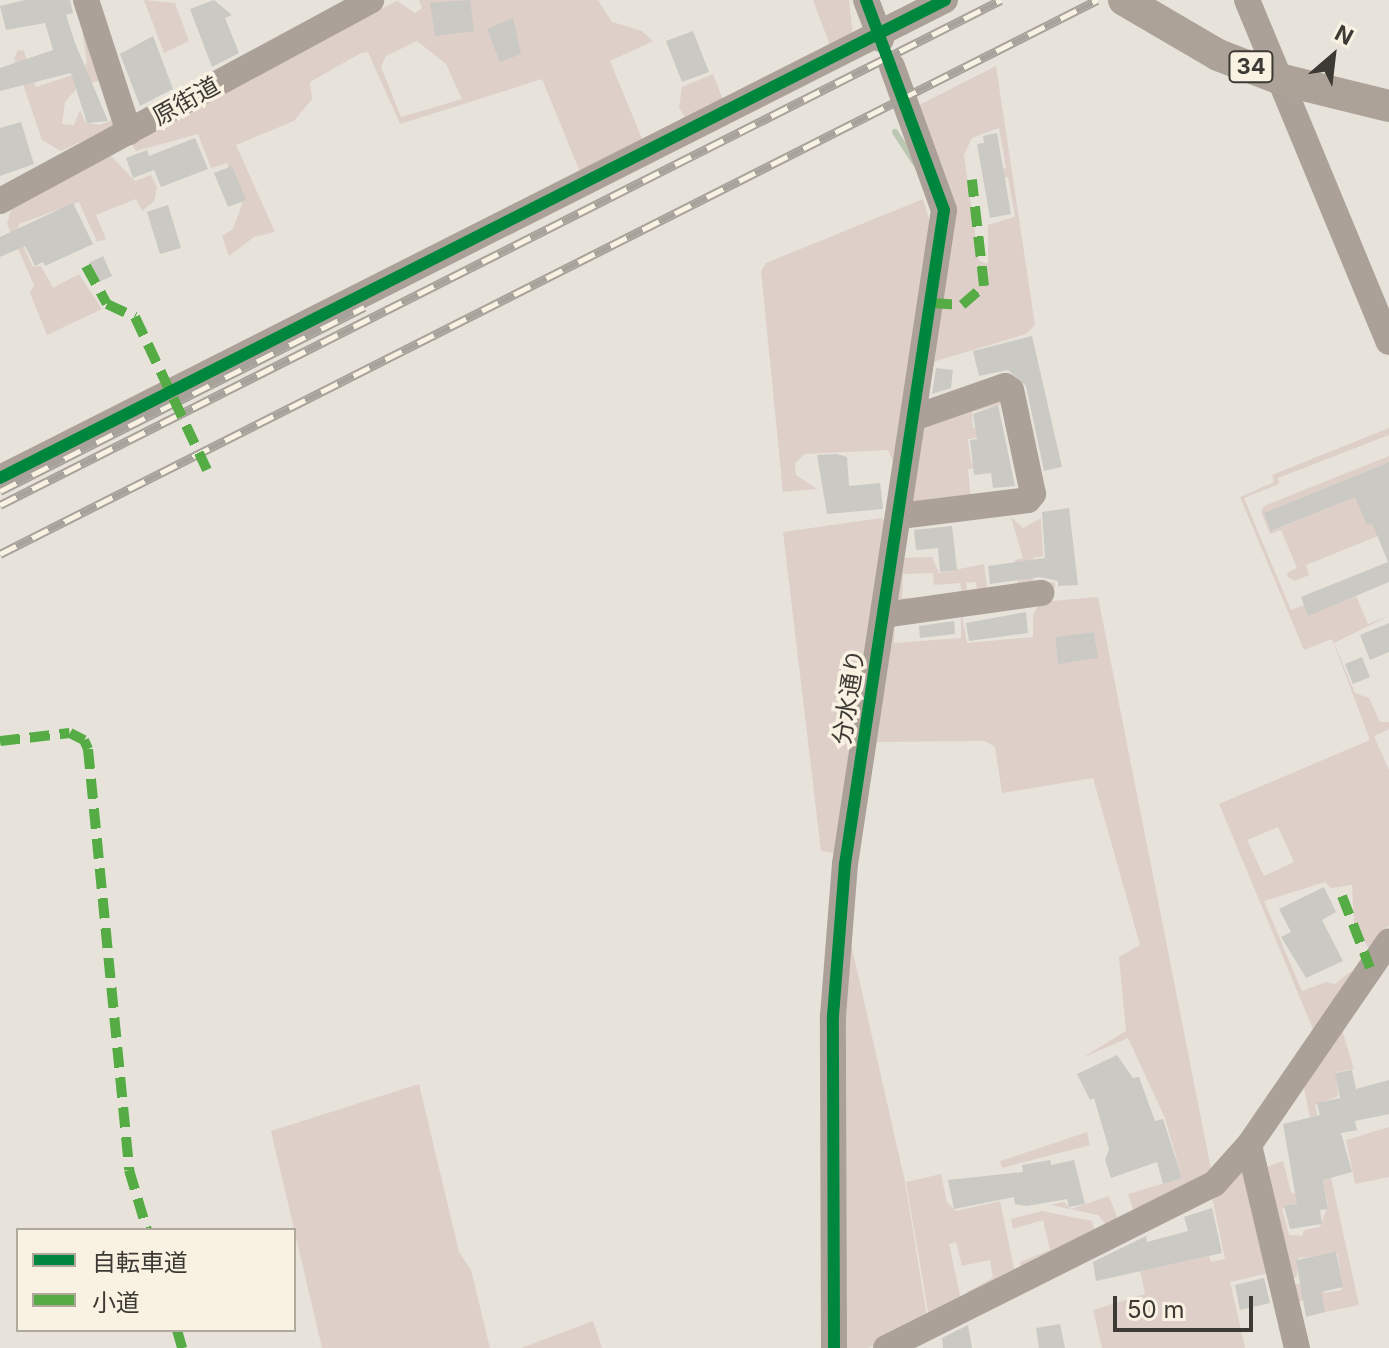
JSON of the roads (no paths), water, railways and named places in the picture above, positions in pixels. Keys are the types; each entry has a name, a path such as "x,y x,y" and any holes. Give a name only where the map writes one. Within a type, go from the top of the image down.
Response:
{"main road":[{"name":"34","path":"1124,0 1218,55 1283,80 1389,106"}],"street":[{"path":"86,0 129,132"},
{"name":"原街道","path":"0,201 371,0"},
{"path":"866,0 880,36"},
{"path":"0,478 880,36 945,0"},
{"path":"1247,0 1389,342"},
{"name":"分水通り","path":"834,1348 833,1016 845,864 916,417 944,210 892,66"},
{"path":"900,516 1028,500 1033,494 1011,390 1005,386 916,417"},
{"path":"884,615 1041,593"},
{"path":"886,1348 1193,1198 1214,1184 1249,1145 1389,941"},
{"path":"1249,1145 1297,1348"}],"waterway":[{"path":"895,132 915,163"}],"railway":[{"path":"0,505 1001,0"},
{"path":"0,554 1097,0"},
{"path":"0,491 364,307"}]}
